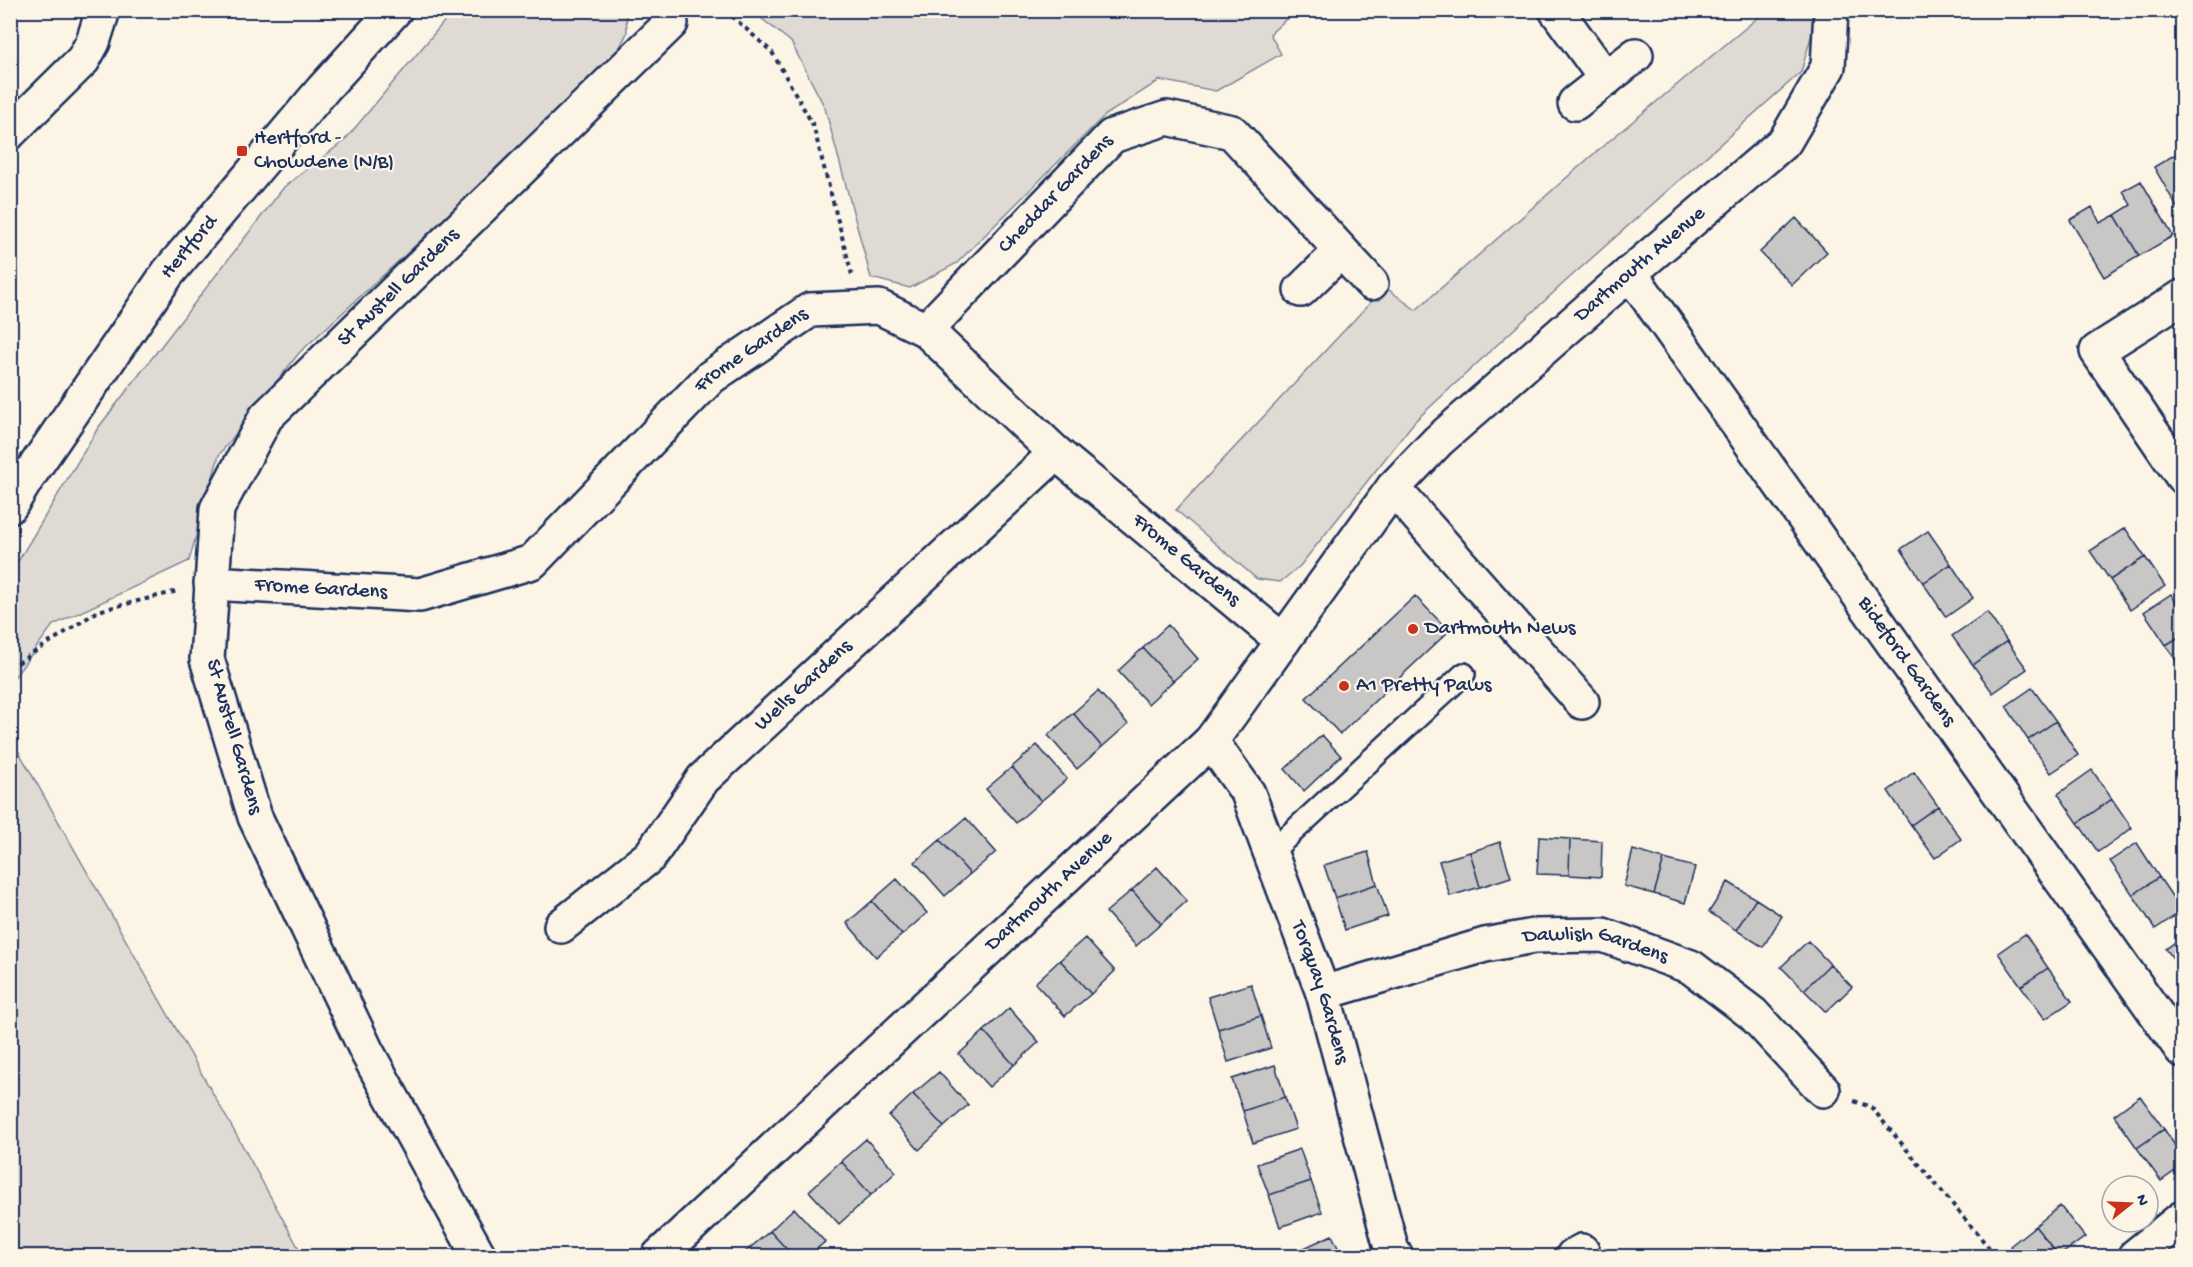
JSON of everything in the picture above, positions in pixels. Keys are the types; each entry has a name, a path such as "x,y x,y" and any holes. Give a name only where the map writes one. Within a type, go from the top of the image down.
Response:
{"street":[{"path":"10,132 83,60 93,42 103,10"},
{"name":"Hertford","path":"10,506 168,273 324,88 395,10"},
{"path":"1556,10 1606,79"},
{"name":"Dartmouth Avenue","path":"659,1257 1211,741 1393,488 1438,441 1785,141 1828,67 1832,10"},
{"name":"St Austell Gardens","path":"479,1257 367,1052 255,817 207,659 217,509 266,417 670,23"},
{"path":"1575,103 1636,55"},
{"name":"Cheddar Gardens","path":"926,330 1112,136 1167,118 1232,132 1371,284"},
{"path":"1301,290 1341,250"},
{"name":"Bideford Gardens","path":"1630,273 2182,1050"},
{"path":"2182,297 2097,351 2182,476"},
{"name":"Frome Gardens","path":"211,582 420,595 532,562 711,377 810,310 879,307 926,330 1056,453 1284,641"},
{"name":"Wells Gardens","path":"561,926 650,856 703,779 1056,453"},
{"path":"1393,488 1582,702"},
{"name":"Torquay Gardens","path":"1211,741 1248,793 1323,993 1392,1251 1396,1257"},
{"name":"Dawlish Gardens","path":"1323,993 1485,945 1534,936 1603,935 1690,967 1753,1014 1823,1090"},
{"path":"2135,1257 2182,1218"}],"lane":[{"path":"1271,852 1464,674"}],"path":[{"path":"725,10 772,51 813,125 861,308"},
{"path":"10,668 98,611 211,582"},
{"path":"1823,1090 1871,1107 1995,1257"}],"shaded area":[{"path":"453,11 626,11 627,33 611,65 299,353 219,455 189,561 53,625 11,682 11,573 98,428 284,187 344,141"},
{"path":"752,11 1295,11 1270,34 1281,54 1216,91 1160,80 1104,116 957,263 910,288 871,278 825,108 791,42"},
{"path":"1766,11 1814,11 1815,23 1801,72 1566,281 1415,421 1300,566 1280,582 1257,579 1176,510 1385,287 1416,310 1597,151"},
{"path":"11,738 241,1143 303,1256 11,1256"}],"building":[{"path":"2179,152 2182,159 2182,216 2154,167"},
{"path":"2141,181 2173,236 2139,256 2115,215 2131,205 2123,191"},
{"path":"2092,207 2100,223 2115,215 2139,256 2104,277 2070,220"},
{"path":"1796,218 1827,252 1792,285 1760,252"},
{"path":"2125,528 2145,557 2110,580 2090,551"},
{"path":"1928,531 1951,564 1923,583 1901,549"},
{"path":"2145,557 2165,586 2130,610 2110,580"},
{"path":"1951,564 1973,598 1946,617 1923,583"},
{"path":"2171,594 2182,611 2182,635 2166,645 2144,612"},
{"path":"1415,596 1449,631 1340,734 1306,698"},
{"path":"1987,612 2007,641 1973,665 1952,636"},
{"path":"1168,625 1198,659 1173,681 1143,648"},
{"path":"2182,635 2182,670 2166,645"},
{"path":"2007,641 2027,669 1993,693 1973,665"},
{"path":"1143,648 1173,681 1148,704 1118,671"},
{"path":"2032,688 2056,721 2028,740 2006,706"},
{"path":"1098,691 1128,724 1102,747 1073,713"},
{"path":"1073,713 1102,747 1077,769 1048,735"},
{"path":"2056,721 2078,755 2051,773 2028,740"},
{"path":"1322,735 1341,756 1304,791 1285,769"},
{"path":"1037,745 1067,779 1041,801 1012,767"},
{"path":"1012,767 1041,801 1016,823 986,789"},
{"path":"2092,770 2112,799 2078,823 2058,794"},
{"path":"1914,772 1938,806 1911,825 1888,791"},
{"path":"2112,799 2132,828 2098,852 2078,823"},
{"path":"1938,806 1961,839 1935,858 1911,825"},
{"path":"966,818 996,852 970,874 940,840"},
{"path":"1539,837 1570,839 1569,875 1537,874"},
{"path":"1570,839 1602,841 1601,877 1569,875"},
{"path":"940,840 970,874 945,896 915,862"},
{"path":"1500,842 1511,877 1480,887 1470,852"},
{"path":"2137,843 2159,877 2133,895 2110,861"},
{"path":"1633,850 1664,859 1654,894 1624,886"},
{"path":"1368,852 1377,884 1335,898 1324,865"},
{"path":"1470,852 1480,887 1450,896 1439,861"},
{"path":"1664,859 1695,867 1685,903 1654,894"},
{"path":"1157,867 1187,901 1161,924 1132,890"},
{"path":"2159,877 2182,911 2155,929 2133,895"},
{"path":"897,879 927,913 902,935 872,901"},
{"path":"1728,882 1756,899 1736,930 1709,912"},
{"path":"1377,884 1388,916 1345,930 1335,898"},
{"path":"1132,890 1161,924 1136,946 1106,912"},
{"path":"1756,899 1782,916 1763,947 1736,930"},
{"path":"872,901 902,935 876,957 847,923"},
{"path":"2025,934 2048,968 2021,986 1998,953"},
{"path":"2182,937 2182,970 2166,949"},
{"path":"1085,938 1115,971 1091,994 1060,960"},
{"path":"1808,941 1830,964 1804,990 1781,967"},
{"path":"1060,960 1091,994 1065,1016 1035,983"},
{"path":"1830,964 1852,987 1826,1012 1804,990"},
{"path":"2048,968 2072,1001 2045,1019 2021,986"},
{"path":"1251,984 1261,1016 1218,1029 1208,997"},
{"path":"1009,1008 1039,1042 1014,1065 984,1031"},
{"path":"1261,1016 1271,1048 1228,1062 1218,1029"},
{"path":"984,1031 1014,1065 989,1087 959,1054"},
{"path":"1275,1065 1285,1097 1243,1111 1232,1079"},
{"path":"939,1072 968,1105 944,1127 913,1094"},
{"path":"913,1094 944,1127 919,1150 889,1116"},
{"path":"2140,1096 2164,1129 2137,1148 2114,1115"},
{"path":"1285,1097 1296,1129 1253,1143 1243,1111"},
{"path":"2164,1129 2182,1156 2182,1166 2161,1181 2160,1174 2156,1174 2137,1148"},
{"path":"866,1139 896,1172 871,1195 841,1161"},
{"path":"1300,1149 1311,1181 1269,1195 1257,1164"},
{"path":"841,1161 871,1195 839,1224 809,1191"},
{"path":"1311,1181 1322,1212 1280,1227 1269,1195"},
{"path":"2060,1206 2085,1237 2059,1256 2035,1226"},
{"path":"794,1208 825,1242 808,1256 793,1256 770,1231"},
{"path":"2035,1226 2059,1256 2018,1256 2010,1246"},
{"path":"770,1231 793,1256 747,1256 744,1253"},
{"path":"1332,1235 1342,1256 1293,1256 1291,1254"}],"place":[{"name":"Hertford - Chowdene (N/B)","path":"242,151"},
{"name":"Dartmouth News","path":"1413,629"},
{"name":"A1 Pretty Paws","path":"1344,686"}]}
